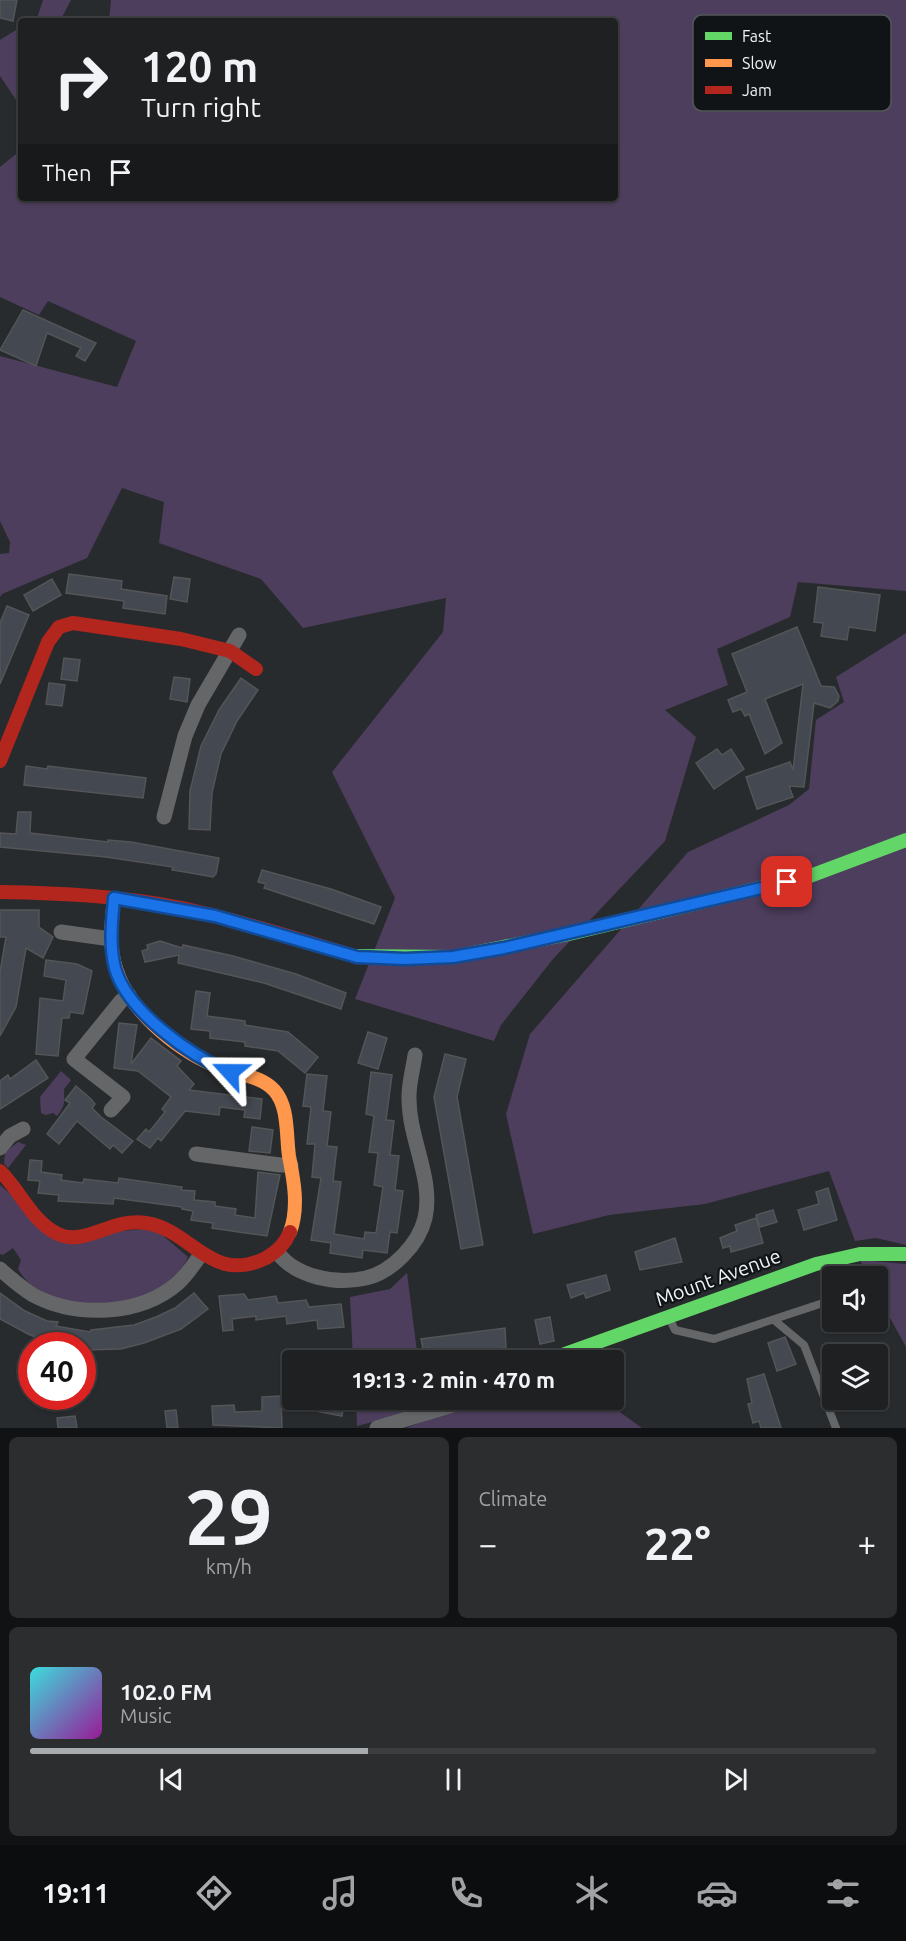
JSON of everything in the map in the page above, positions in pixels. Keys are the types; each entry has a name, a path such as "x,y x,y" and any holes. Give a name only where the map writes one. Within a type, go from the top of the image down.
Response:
{"street":[{"path":"0,761 48,642 59,627 73,623 181,639 230,651 256,669"},
{"path":"164,817 185,736 198,705 239,634"},
{"path":"0,891 55,892 114,898 215,916 357,957 453,957 569,934 810,876 906,840"},
{"path":"0,1171 37,1215 59,1235 79,1238 121,1223 138,1221 160,1226 188,1242 201,1254 230,1265 264,1260 278,1253 295,1226 291,1164 281,1107 274,1091 252,1077 230,1072 199,1058 144,1013 129,995 116,969 111,939 114,898"},
{"path":"61,932 111,939"},
{"path":"111,1110 123,1097 74,1059 121,1000 129,995"},
{"path":"278,1253 288,1265 305,1274 334,1279 367,1278 390,1265 414,1242 425,1218 428,1194 417,1148 409,1097 415,1055"},
{"path":"0,1148 10,1136 23,1129"},
{"path":"196,1154 280,1165 291,1164"},
{"name":"Mount Avenue","path":"572,1350 600,1338 669,1317 842,1256 884,1251 906,1254"},
{"path":"0,1269 33,1294 64,1307 100,1311 120,1309 164,1293 178,1283 201,1254"},
{"path":"377,1428 437,1410"}],"lane":[{"path":"669,1317 675,1330 714,1340 822,1303"},
{"path":"774,1320 804,1345 836,1428"}],"shaded area":[{"path":"43,0 71,0 62,18 37,18"},
{"path":"111,0 906,0 906,591 798,582 790,617 717,649 728,685 665,710 696,737 665,841 553,959 501,1025 494,1041 355,999 395,898 332,772 443,632 446,598 303,628 261,579 159,543 164,502 122,488 87,558 2,594 0,597 0,554 9,553 10,542 0,521 0,356 117,387 136,341 48,301 39,315 0,297 0,167 18,152 18,201 618,201 618,18 109,18"},
{"path":"18,29 18,103 0,76 0,40"},
{"path":"906,633 906,1245 876,1238 855,1241 829,1171 705,1204 609,1215 533,1234 506,1114 530,1034 688,852 789,805 809,789 816,720 844,702 836,677"},
{"path":"61,1071 71,1080 64,1089 62,1109 57,1116 53,1113 46,1115 41,1113 40,1097"},
{"path":"18,1142 26,1145 8,1168 4,1163 5,1152"},
{"path":"0,1185 60,1237 154,1228 188,1257 176,1276 166,1286 131,1300 87,1303 46,1294 30,1283 18,1269 21,1260 13,1248 3,1255 0,1254"},
{"path":"860,1260 906,1264 906,1347 888,1314 888,1266 863,1266"},
{"path":"407,1273 417,1350 353,1350 350,1297 390,1289"},
{"path":"356,1410 421,1410 357,1426"},
{"path":"454,1410 617,1410 642,1428 406,1428"}],"building":[{"path":"0,0 17,0 13,21 0,18"},
{"path":"23,310 96,343 85,361 76,356 81,348 47,333 36,366 0,350"},
{"path":"69,574 122,581 121,589 167,596 165,614 123,608 124,601 66,593"},
{"path":"174,577 190,579 187,602 170,599"},
{"path":"52,579 61,595 33,611 24,595"},
{"path":"818,587 880,595 875,631 849,627 847,640 821,636 823,623 814,622"},
{"path":"7,606 29,615 0,684 0,623"},
{"path":"797,627 821,686 834,687 839,696 838,701 830,708 814,703 804,787 789,786 793,797 757,809 746,777 790,762 793,770 803,684 765,699 782,743 765,754 749,714 745,716 741,709 733,712 728,700 747,692 732,654"},
{"path":"64,658 80,660 77,681 61,679"},
{"path":"174,677 190,679 187,702 170,699"},
{"path":"241,678 258,690 237,721 221,754 212,793 210,830 189,829 190,791 201,746 219,710"},
{"path":"49,683 65,685 62,706 46,704"},
{"path":"717,749 722,755 731,749 744,769 714,789 696,763"},
{"path":"26,766 47,769 48,766 146,778 143,798 24,785"},
{"path":"18,812 31,812 30,833 108,842 108,840 131,842 219,858 216,874 213,877 172,870 173,867 106,857 0,847 0,833 16,834"},
{"path":"262,870 331,889 381,907 374,924 264,888 266,884 258,882"},
{"path":"0,910 39,910 39,927 53,937 43,958 26,948 16,1007 0,1036 0,972 6,937 0,937"},
{"path":"160,941 182,948 183,945 233,956 296,974 346,993 341,1009 264,983 178,963 179,955 145,962 142,951 148,949 147,945"},
{"path":"46,960 77,964 92,971 83,1014 70,1012 69,1018 62,1018 58,1056 36,1054 40,998 63,1001 66,980 44,976"},
{"path":"196,991 210,993 207,1016 245,1021 245,1025 288,1032 318,1057 305,1073 278,1051 245,1046 245,1042 210,1038 210,1031 191,1029"},
{"path":"119,1023 137,1025 131,1064 151,1038 181,1061 177,1066 194,1084 189,1090 262,1099 260,1119 244,1117 245,1110 220,1107 219,1115 185,1111 161,1141 158,1138 150,1148 137,1139 146,1129 149,1132 165,1112 162,1109 171,1097 138,1071 114,1068"},
{"path":"368,1032 387,1038 378,1069 358,1063"},
{"path":"445,1054 466,1059 457,1097 483,1245 461,1249 434,1097"},
{"path":"36,1060 48,1078 0,1109 0,1081 8,1075 10,1079"},
{"path":"371,1072 392,1075 386,1120 394,1121 390,1155 399,1156 395,1190 403,1191 397,1233 390,1232 387,1253 363,1250 362,1258 330,1253 331,1243 311,1240 321,1178 312,1177 315,1144 307,1144 311,1107 303,1106 307,1074 327,1076 323,1111 331,1112 327,1146 337,1147 333,1181 341,1182 334,1234 364,1239 365,1232 376,1233 383,1187 374,1185 378,1153 369,1152 374,1116 366,1114"},
{"path":"76,1086 91,1099 95,1104 92,1108 101,1117 133,1141 122,1153 113,1145 110,1149 77,1121 59,1144 47,1134 70,1103 65,1100"},
{"path":"252,1127 273,1130 270,1153 249,1151"},
{"path":"30,1160 42,1161 41,1172 62,1175 61,1180 83,1183 84,1179 118,1183 119,1178 182,1187 181,1190 195,1191 194,1200 215,1202 215,1206 236,1209 235,1215 255,1218 258,1172 280,1175 267,1236 212,1228 213,1223 191,1220 193,1211 182,1209 182,1207 114,1198 113,1204 58,1201 59,1195 38,1193 40,1181 28,1180"},
{"path":"828,1188 837,1220 804,1230 798,1210 819,1204 816,1192"},
{"path":"773,1210 777,1222 760,1227 756,1215"},
{"path":"756,1218 763,1243 731,1252 730,1246 723,1248 720,1238 737,1231 735,1225"},
{"path":"675,1238 682,1262 640,1270 635,1252"},
{"path":"606,1275 610,1290 586,1298 584,1293 571,1298 567,1285"},
{"path":"0,1293 25,1311 47,1321 58,1322 56,1326 90,1332 24,1332 0,1319"},
{"path":"194,1293 208,1309 181,1329 121,1349 96,1350 96,1332 90,1332 91,1330 134,1325 175,1308"},
{"path":"244,1294 248,1300 276,1296 278,1303 306,1300 309,1307 341,1304 344,1327 318,1329 317,1320 287,1324 286,1316 256,1320 256,1316 232,1319 233,1330 223,1331 219,1296"},
{"path":"550,1317 554,1341 540,1344 535,1320"},
{"path":"505,1328 506,1348 429,1350 429,1348 423,1349 421,1339"},
{"path":"785,1337 796,1364 777,1371 768,1343"},
{"path":"764,1374 781,1428 761,1428 759,1421 753,1423 748,1404 752,1403 747,1379"},
{"path":"281,1396 282,1428 213,1425 212,1406 234,1405 235,1412 262,1411 262,1397"},
{"path":"176,1410 178,1428 167,1428 165,1411"},
{"path":"310,1410 343,1410 342,1416"},
{"path":"75,1416 77,1428 58,1428 57,1418"}],"traffic: fast":[{"path":"354,956 453,957 569,934 810,876 906,840"},
{"path":"576,1350 816,1264 860,1254 906,1254"}],"traffic: slow":[{"path":"114,898 112,953 120,978 140,1010 153,1024 184,1049 223,1069 262,1081 279,1097 285,1113 295,1194 293,1223 290,1232"}],"traffic: jam":[{"path":"0,761 48,642 59,627 73,623 181,639 230,651 256,669"},
{"path":"0,892 91,896 182,908 247,924 354,956"},
{"path":"0,1171 41,1222 49,1229 68,1237 89,1235 122,1224 146,1223 176,1235 216,1261 231,1265 247,1265 274,1253 290,1232"}],"route":[{"path":"230,1072 212,1065 183,1047 144,1013 124,988 116,969 111,942 114,898 181,908 257,926 357,957 405,959 453,957 504,948 787,882"}]}
